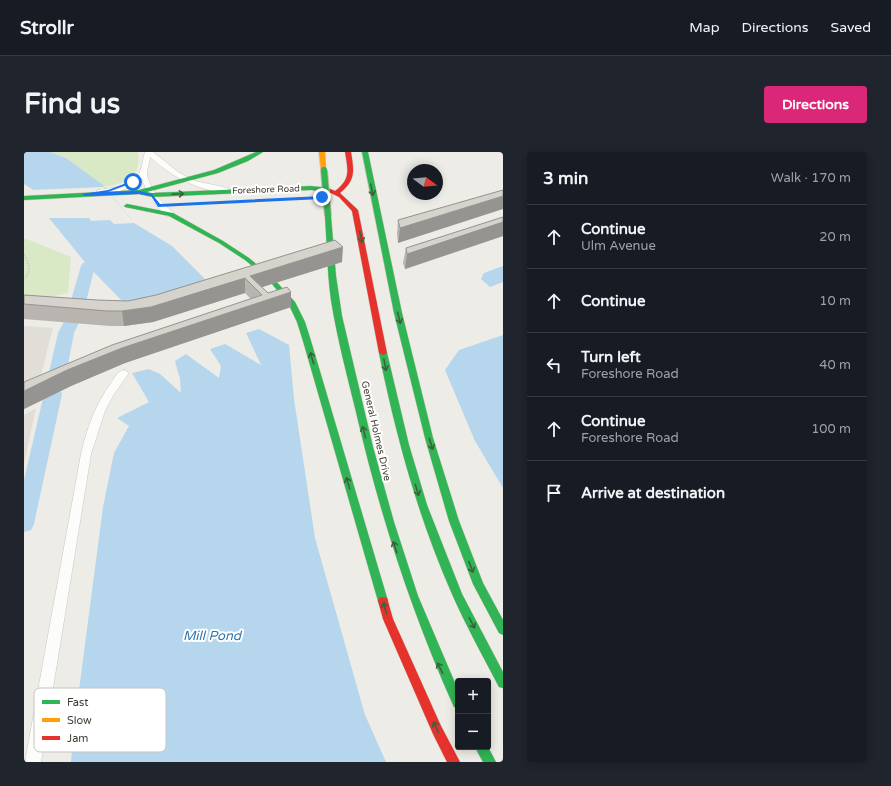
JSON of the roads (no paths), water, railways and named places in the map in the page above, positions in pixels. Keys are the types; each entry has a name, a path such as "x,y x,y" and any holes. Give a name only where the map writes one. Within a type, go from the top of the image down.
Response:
{"main road":[{"path":"24,198 112,192 151,192 234,165 260,152"},
{"name":"General Holmes Drive","path":"322,152 334,295 376,484 414,602 437,662 455,697"},
{"path":"316,198 337,194 348,186 351,181 348,152"},
{"path":"365,152 398,313 429,438 454,521 478,584 503,630"},
{"name":"Foreshore Road","path":"151,192 245,191 311,188 337,194"},
{"path":"337,194 345,198 355,210 389,384 412,476 432,534 457,595 503,683"},
{"path":"171,210 118,206 158,206 171,210 221,242 264,273 292,304 301,322 388,618 437,730 454,762"},
{"path":"484,750 490,762"}],"lane":[{"path":"158,206 151,192 144,171 148,152 169,170 187,181 216,189 245,191"},
{"path":"112,192 133,182 144,171"},
{"path":"46,688 86,454 94,421 113,386 124,373"},
{"path":"33,762 35,752"}],"water":[{"path":"24,152 50,152 66,158 103,185 134,223 172,246 209,283 131,310 88,266 49,218 32,189 24,184"},
{"path":"503,266 503,282 490,287 481,279 484,273"},
{"name":"Mill Pond","path":"259,329 289,345 294,399 315,538 365,715 386,762 71,762 72,752 166,752 166,688 79,688 103,507 114,453 129,426 117,418 149,402 132,373 149,369 160,374 181,393 180,379 175,361 186,354 219,378 221,366 210,349 225,344 261,365 246,333"},
{"path":"503,335 503,488 475,441 445,370 459,350"}],"waterway":[{"path":"75,314 88,266"},
{"path":"55,386 66,333 71,323"},
{"path":"24,524 53,394"}]}
